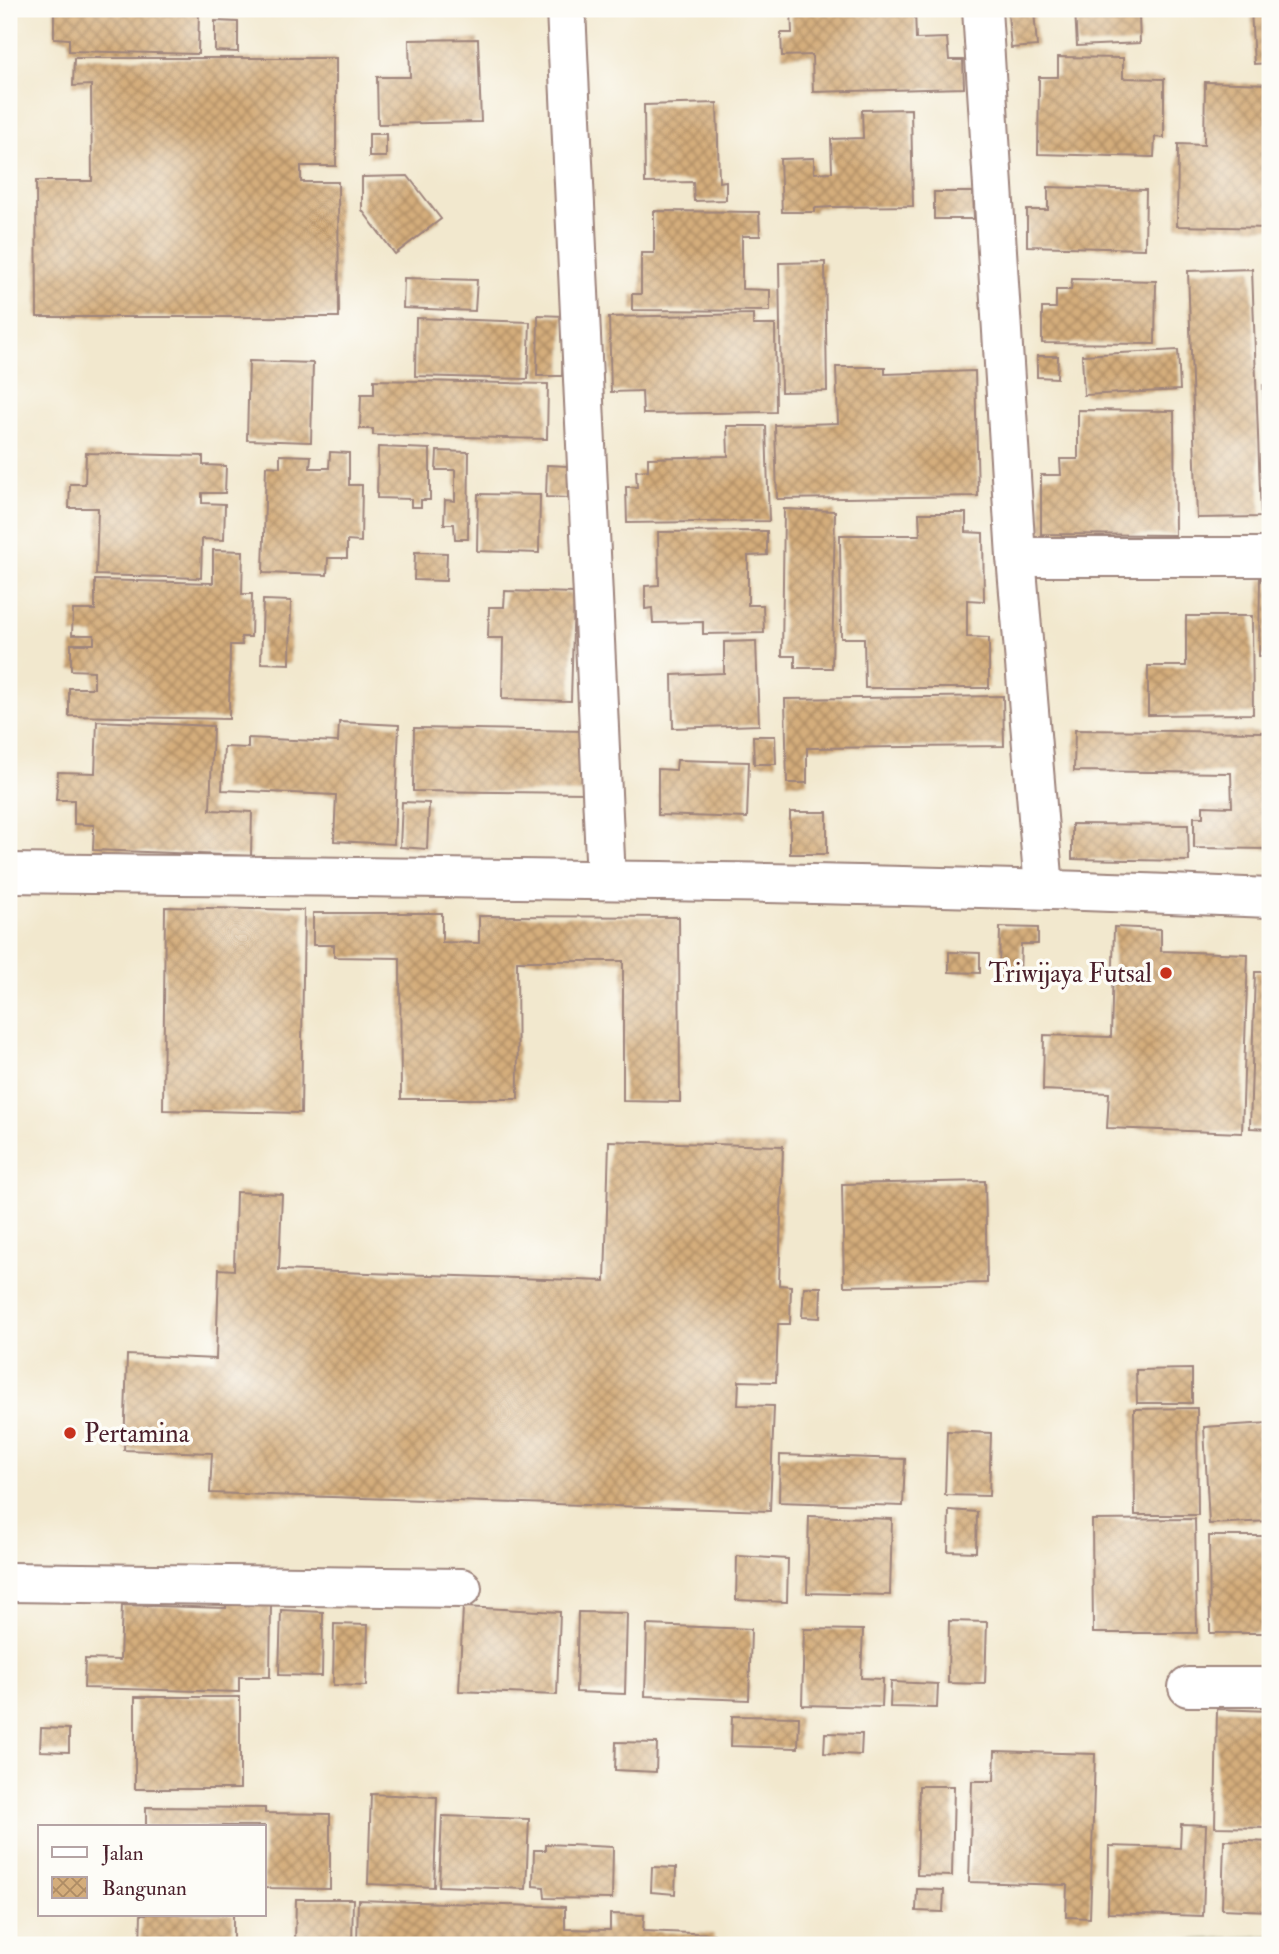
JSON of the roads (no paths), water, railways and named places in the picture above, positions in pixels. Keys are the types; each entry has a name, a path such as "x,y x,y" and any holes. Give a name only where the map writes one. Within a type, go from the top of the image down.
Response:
{"street":[{"path":"566,9 606,880"},
{"path":"982,9 1016,557 1044,888"},
{"path":"1016,557 1270,557"},
{"path":"9,873 1044,888 1270,898"},
{"path":"9,1582 462,1588"},
{"path":"1188,1687 1270,1687"}],"place":[{"name":"Triwijaya Futsal","path":"1166,973"},
{"name":"Pertamina","path":"70,1433"}]}
